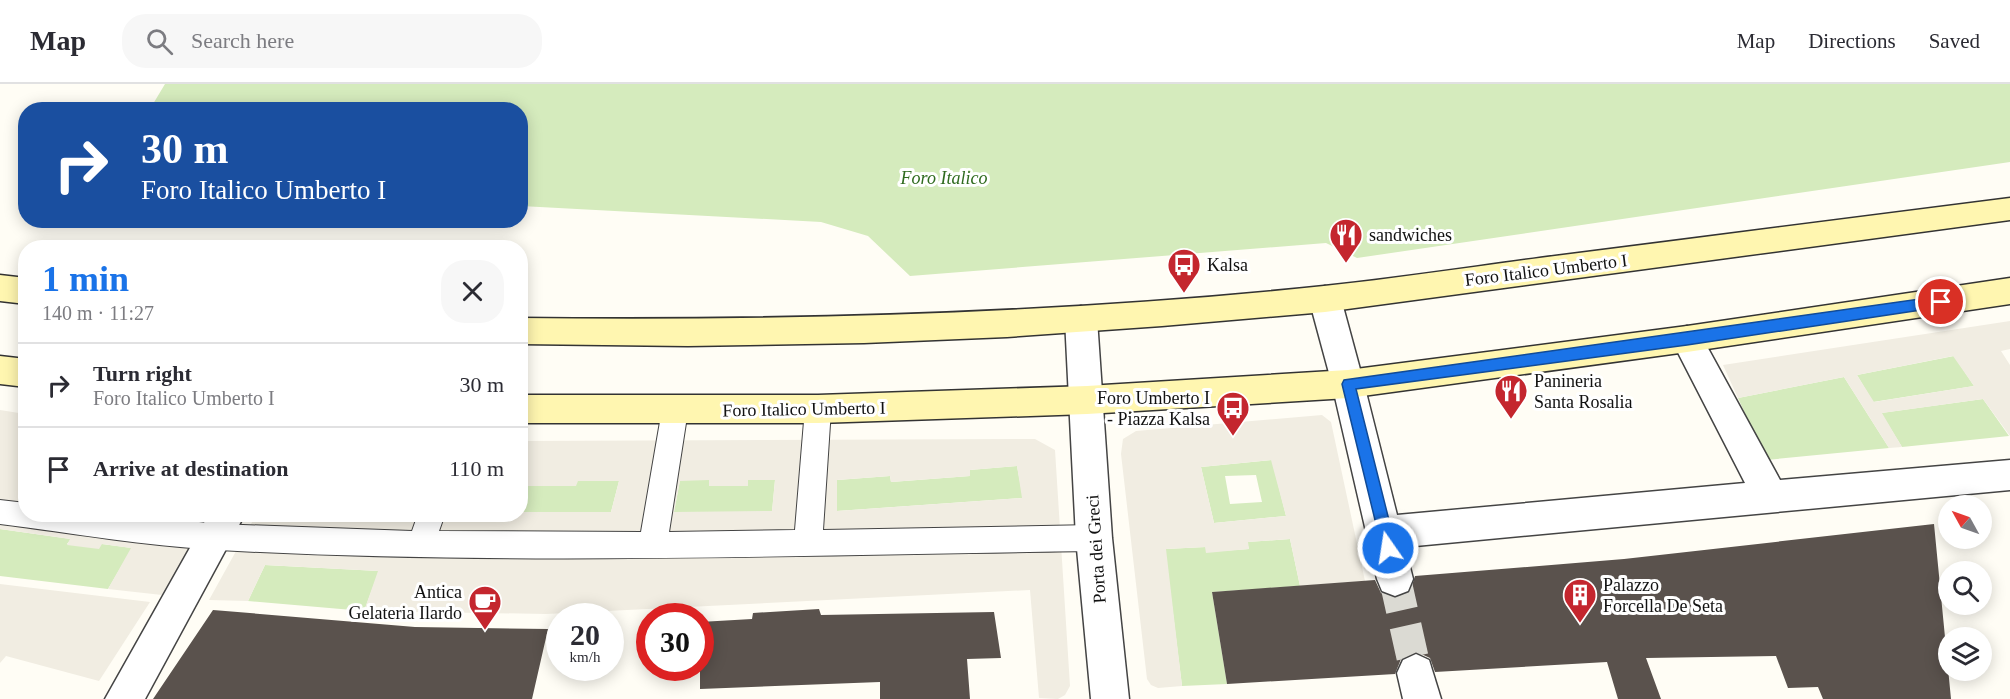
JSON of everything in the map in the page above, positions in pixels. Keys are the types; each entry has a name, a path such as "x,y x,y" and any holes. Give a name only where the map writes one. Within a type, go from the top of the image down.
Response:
{"main road":[{"name":"Foro Italico Umberto I","path":"528,331 864,330 1081,319 1325,299 2010,208"},
{"path":"0,288 18,290"},
{"name":"Foro Italico Umberto I","path":"528,410 818,409 1087,400 1348,384 1687,339 2010,291"},
{"path":"0,370 18,372"}],"street":[{"path":"1325,299 1395,579"},
{"path":"1081,319 1087,400"},
{"path":"1687,339 1771,498"},
{"name":"Porta dei Greci","path":"1087,400 1094,538 1110,699"},
{"path":"808,542 818,409"},
{"path":"652,545 675,410"},
{"path":"1385,532 2010,475"},
{"path":"0,512 18,513"},
{"path":"159,522 421,544 652,545 1094,538"},
{"path":"421,544 429,522"},
{"path":"124,699 222,526"}],"green space":[{"name":"Foro Italico","path":"165,84 2010,84 2010,162 1357,258 1326,243 910,276 868,236 821,222 528,206 528,102 154,102"},
{"path":"1954,356 1974,386 1873,402 1857,375"},
{"path":"1844,377 1889,448 1766,460 1738,398"},
{"path":"1983,399 2009,436 1902,447 1881,413"},
{"path":"1272,460 1286,516 1214,523 1201,467","holes":["1256,475 1262,502 1230,504 1225,476"]},
{"path":"1017,466 1023,498 837,511 837,480 890,476 891,482 970,476 969,470"},
{"path":"680,480 709,480 710,486 747,486 748,480 775,480 772,512 674,512"},
{"path":"577,481 619,481 611,512 528,512 528,486 575,486"},
{"path":"0,529 71,539 67,544 102,544 132,548 108,589 0,576"},
{"path":"1290,539 1300,586 1212,592 1227,684 1182,686 1165,549 1206,547 1206,552 1249,549 1247,542"},
{"path":"265,565 379,571 364,611 248,601"}],"shaded area":[{"path":"2010,321 2010,349 2001,351 2010,365 2010,436 1983,399 1882,413 1902,447 1889,448 1844,377 1738,398 1723,365","holes":["1953,356 1974,386 1874,402 1857,375"]},
{"path":"0,410 18,413 18,522 206,522 162,595 108,589 131,548 102,544 99,549 67,545 70,539 0,529"},
{"path":"1322,415 1331,422 1365,581 1300,586 1290,539 1248,542 1249,549 1206,553 1205,547 1166,549 1182,686 1158,688 1151,685 1147,679 1121,454 1123,439 1136,431","holes":["1271,460 1286,516 1214,523 1201,467"]},
{"path":"1035,439 1055,450 1070,686 1065,695 1058,699 1039,698 1030,590 714,606 714,603 636,603 636,610 624,610 624,603 546,603 546,614 364,611 378,571 265,565 248,601 209,600 252,522 528,522 528,512 611,512 619,481 578,481 576,486 528,486 528,441","holes":["1017,466 1022,498 837,511 837,480 890,476 891,482 970,476 970,470","709,480 709,486 748,486 748,480 775,480 772,511 674,512 680,481"]},
{"path":"0,584 150,602 99,681 6,656 0,663"}],"building":[{"name":"Palazzo Forcella De Seta","path":"1934,524 1938,565 1938,615 1943,615 1944,627 1938,627 1938,681 1949,681 1951,699 1823,699 1818,687 1788,688 1776,656 1646,658 1661,699 1618,699 1607,662 1435,672 1430,658 1417,652 1401,659 1395,674 1227,684 1212,592 1375,580 1381,593 1396,598 1410,592 1415,576 1624,559"},
{"path":"819,609 821,615 994,612 1001,658 967,659 970,699 880,699 880,682 700,689 700,681 714,681 714,621 752,619 753,613"},
{"path":"213,610 415,627 546,629 532,699 153,699"}],"tunnel":[{"path":"1395,579 1416,673"}],"place":[{"name":"sandwiches","path":"1346,264"},
{"name":"Kalsa","path":"1184,294"},
{"name":"Panineria Santa Rosalia","path":"1511,420"},
{"name":"Foro Umberto I - Piazza Kalsa","path":"1233,437"},
{"name":"Palazzo Forcella De Seta","path":"1580,624"},
{"name":"Antica Gelateria Ilardo","path":"485,631"}],"route":[{"path":"1388,548 1348,384 1687,339 1941,302"}]}
